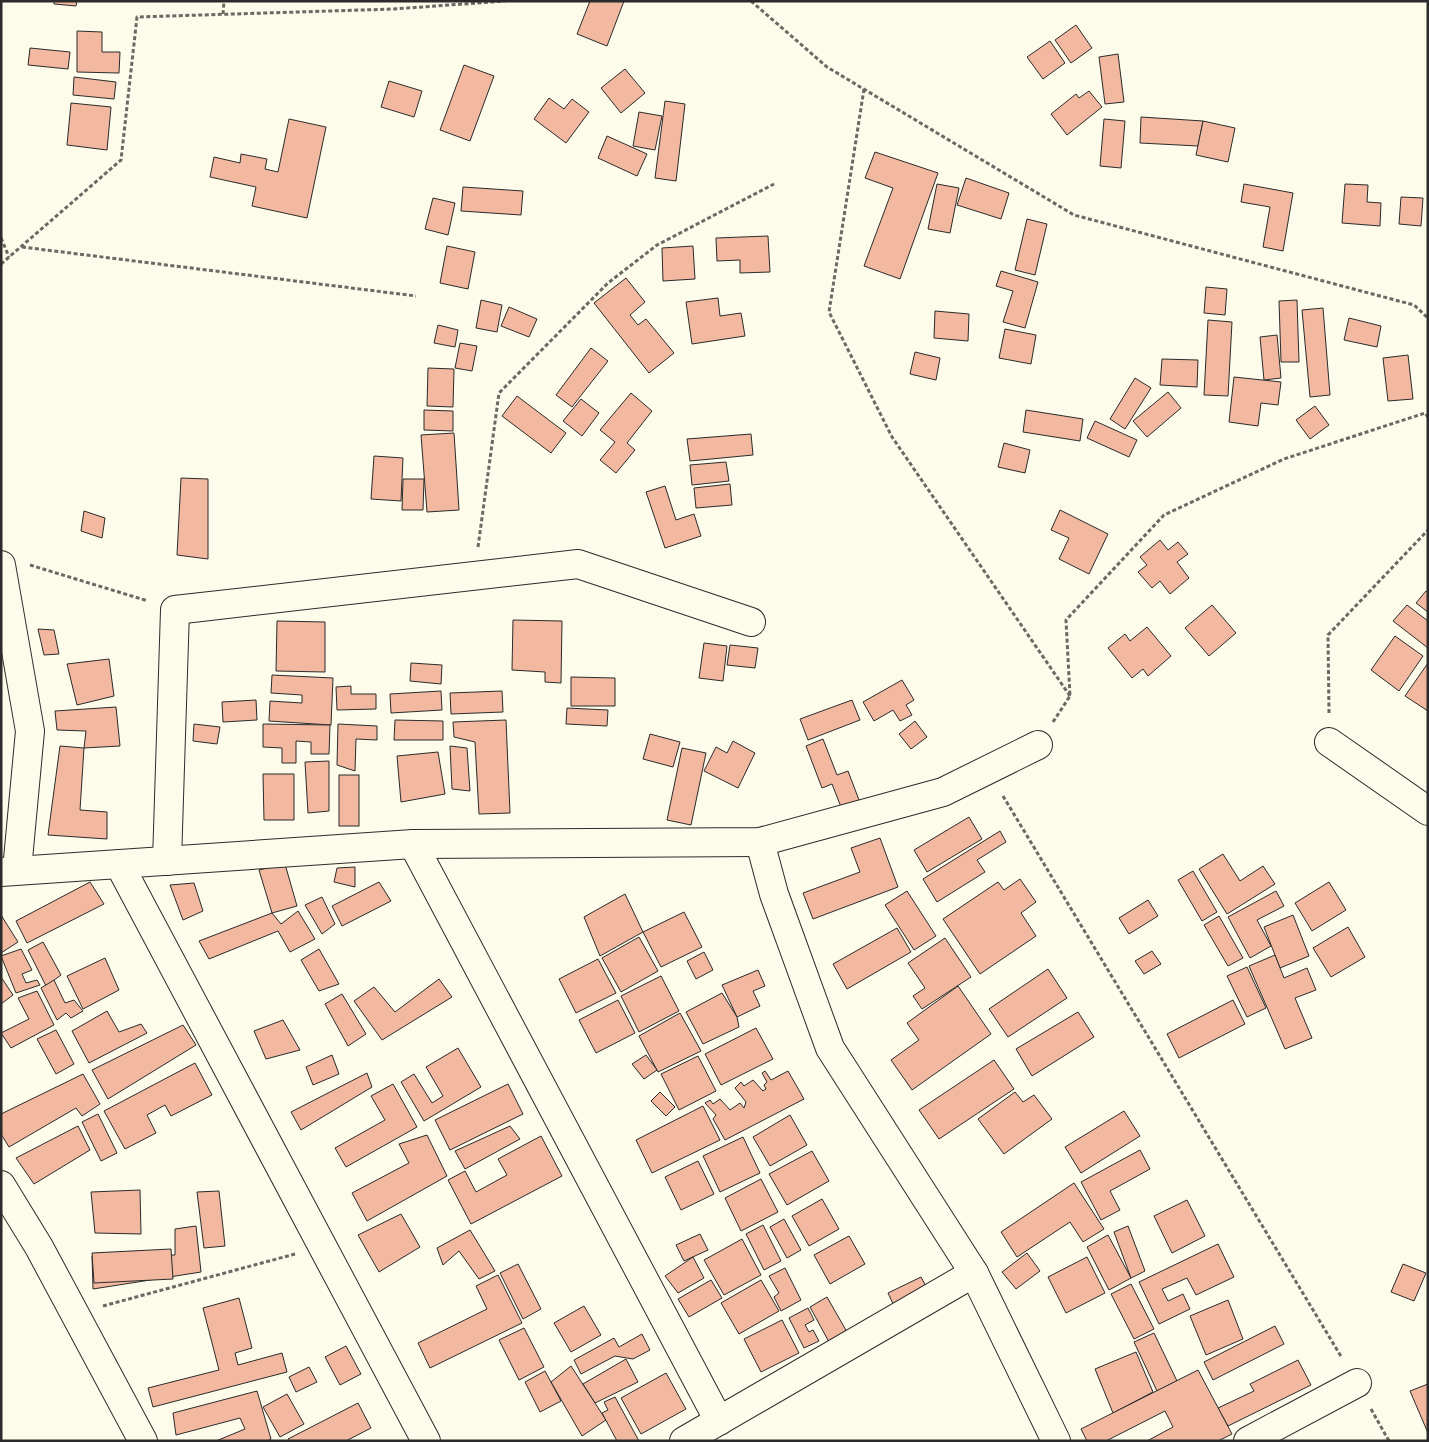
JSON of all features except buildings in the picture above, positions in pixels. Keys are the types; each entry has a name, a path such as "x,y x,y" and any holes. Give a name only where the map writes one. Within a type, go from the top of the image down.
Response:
{"street":[{"path":"168,861 175,610 578,564 751,622"},
{"path":"1,565 30,731 9,871 413,844 760,842 943,792 1038,745"},
{"path":"1329,742 1428,811"},
{"path":"760,842 774,894 830,1048 974,1274 1056,1441"},
{"path":"413,844 719,1421"},
{"path":"119,864 426,1441"},
{"path":"1,1186 38,1247 144,1441"},
{"path":"684,1441 974,1274"},
{"path":"1248,1441 1357,1383"}],"path":[{"path":"222,14 224,1"},
{"path":"1,264 121,160 136,17 394,9 505,1"},
{"path":"751,1 827,67 1074,215 1414,306 1428,318"},
{"path":"864,89 829,312 892,437 1070,696"},
{"path":"474,575 499,393 608,283 657,245 774,184"},
{"path":"1,238 9,257"},
{"path":"22,246 416,296"},
{"path":"1038,745 1070,696 1066,620 1164,515 1284,459 1425,412 1428,417"},
{"path":"1329,742 1328,635 1428,530"},
{"path":"29,564 175,610"},
{"path":"987,770 1357,1383 1389,1441"},
{"path":"74,1313 322,1247"}]}
